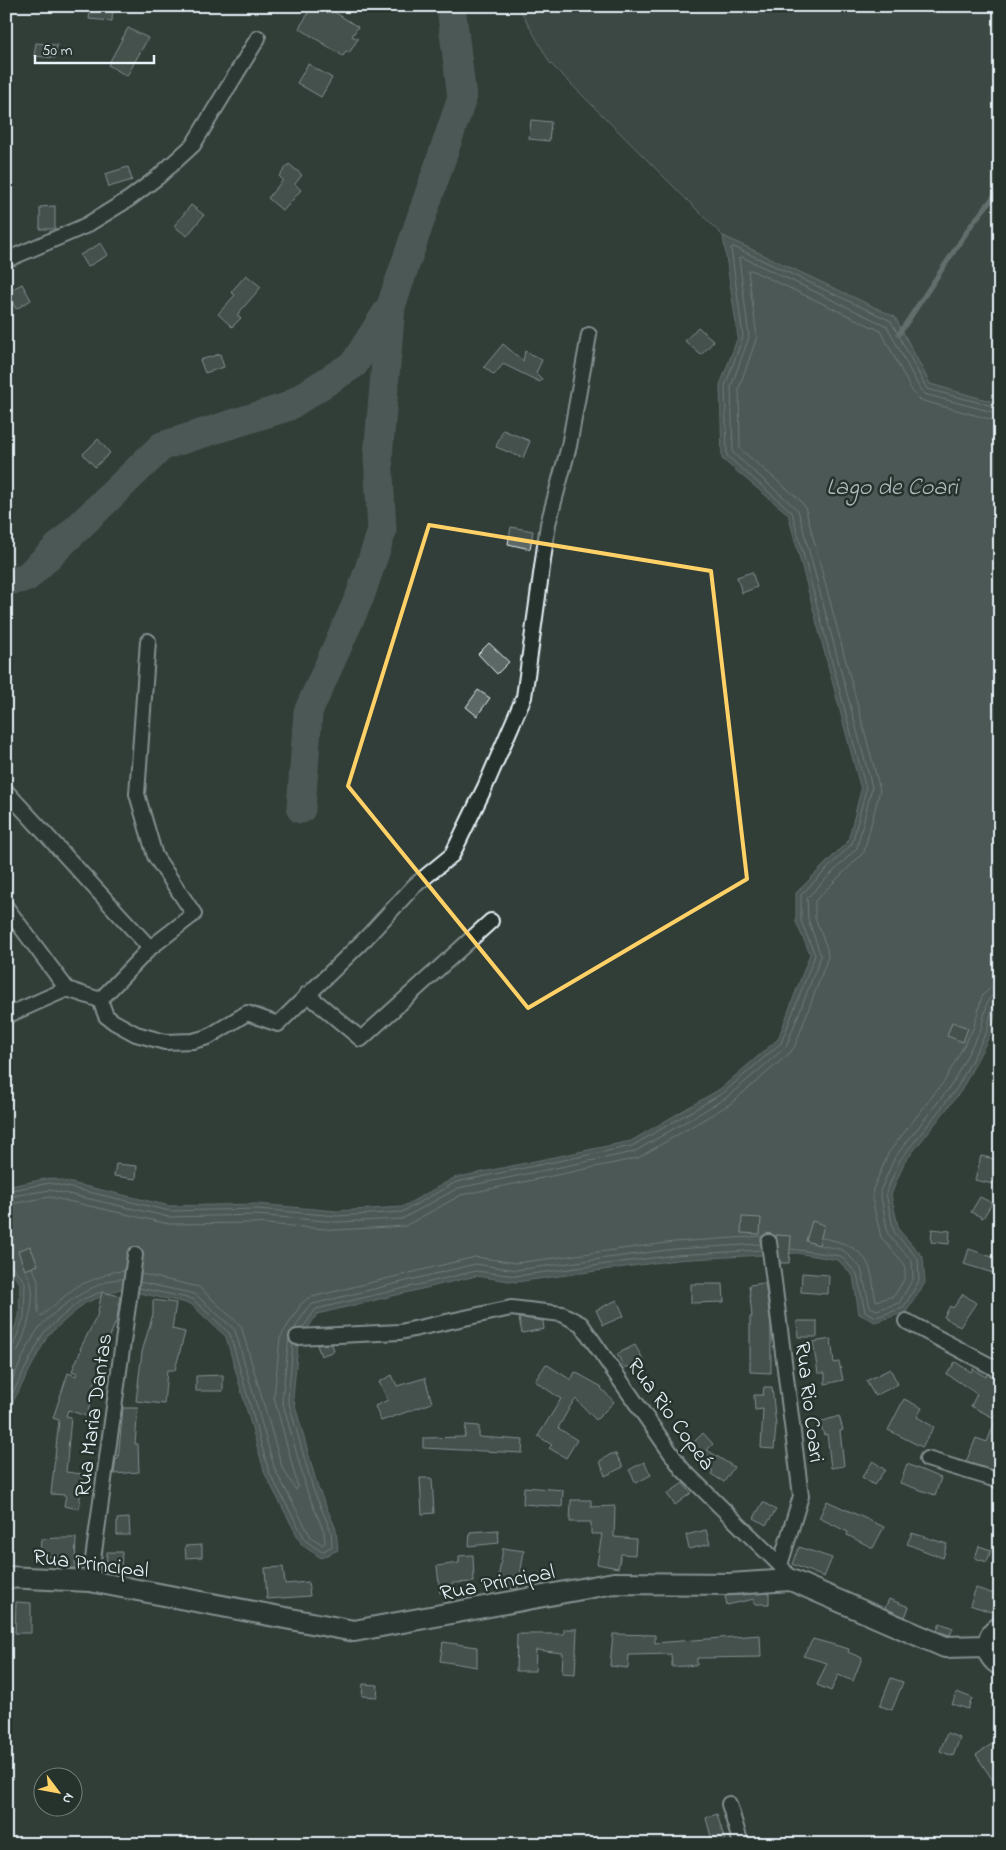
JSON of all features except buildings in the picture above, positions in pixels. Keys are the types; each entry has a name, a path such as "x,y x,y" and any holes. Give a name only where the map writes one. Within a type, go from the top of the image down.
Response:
{"street":[{"path":"6,260 85,226 129,199 158,177 193,145 258,38"},
{"path":"6,907 67,988 100,1000 106,1016 114,1022 136,1034 165,1042 192,1041 208,1037 247,1013 278,1024 366,938 414,886 452,855 524,697 548,524 565,462 590,335"},
{"path":"100,1000 150,948 194,914 155,856 137,794 148,641"},
{"path":"6,791 150,948"},
{"path":"307,994 361,1039 491,921"},
{"path":"6,1016 67,988"},
{"name":"Rua Rio Coari","path":"769,1242 801,1496 785,1572"},
{"name":"Rua Maria Dantas","path":"90,1581 136,1255"},
{"name":"Rua Rio Copeá","path":"297,1337 400,1332 512,1308 562,1314 581,1324 682,1469 785,1572"},
{"path":"906,1322 1000,1371"},
{"path":"927,1459 1000,1481"},
{"name":"Rua Principal","path":"6,1577 90,1581 354,1631 614,1583 730,1584 785,1572 945,1647 987,1646"},
{"path":"1000,1627 990,1636 987,1646 990,1657 1000,1665"},
{"path":"729,1804 741,1844"}],"highlighted area":[{"path":"429,525 711,571 747,879 528,1008 348,786"}],"shaded area":[{"path":"518,6 1000,6 1000,404 930,384 895,317 723,236 550,63"}],"water":[{"name":"Lago de Coari","path":"723,236 895,317 930,384 1000,404 1000,995 991,1033 961,1091 904,1163 891,1195 899,1230 923,1257 925,1283 906,1312 875,1322 859,1314 853,1276 838,1260 797,1253 676,1260 516,1282 476,1276 317,1314 298,1344 293,1398 318,1488 336,1529 338,1550 321,1558 302,1545 265,1474 226,1337 191,1304 120,1289 85,1303 48,1335 6,1415 6,1349 19,1317 20,1283 6,1268 6,1187 50,1178 170,1206 257,1204 337,1211 402,1207 454,1178 631,1141 720,1089 778,1039 810,954 796,922 796,893 848,841 861,790 788,514 722,459 720,385 738,337"}],"waterway":[{"path":"301,809 308,712 360,596 382,531 378,456 391,306 462,98 451,6"},
{"path":"899,334 972,224 1000,189"},
{"path":"6,582 27,577 162,446 287,407 354,364 389,309"}]}
